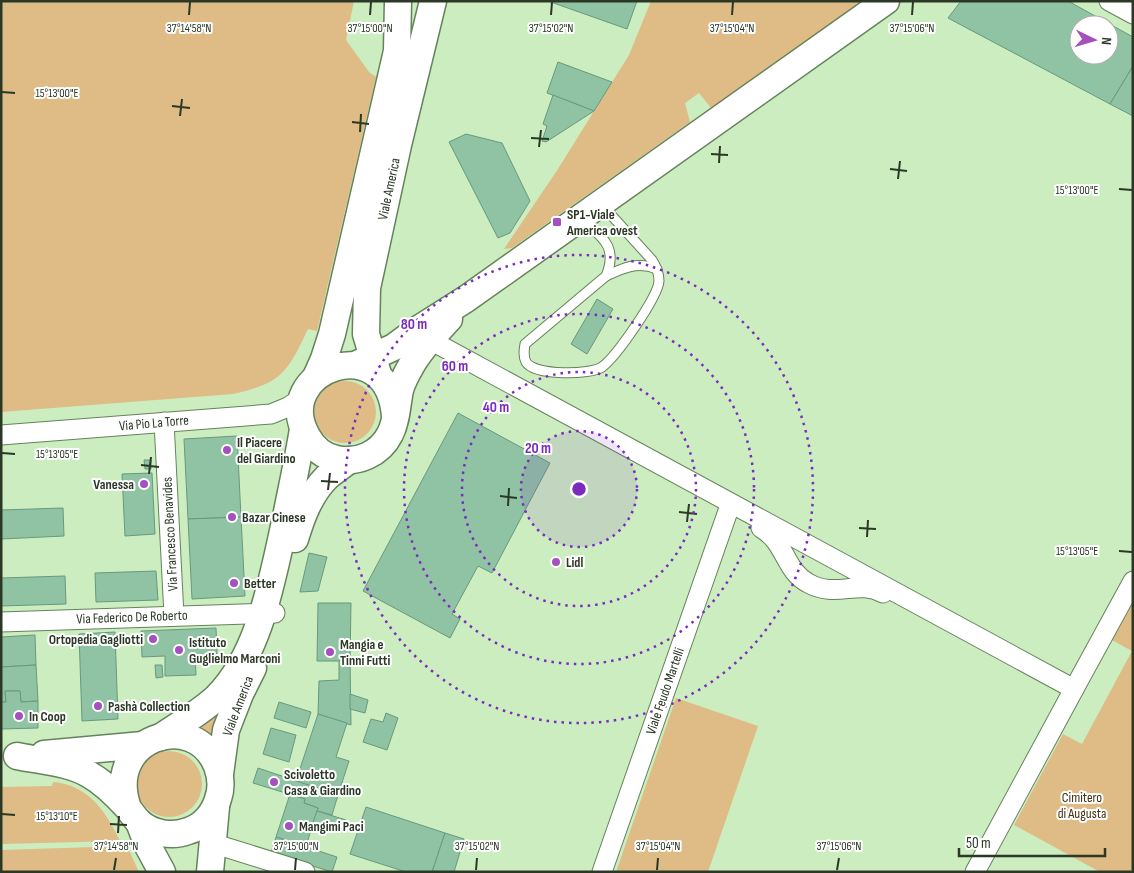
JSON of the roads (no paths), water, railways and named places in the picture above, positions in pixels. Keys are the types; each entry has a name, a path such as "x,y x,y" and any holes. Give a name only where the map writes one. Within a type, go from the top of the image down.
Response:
{"main road":[{"name":"Viale America","path":"316,377 332,334 397,51 398,1"},
{"name":"Viale America","path":"369,367 366,334 367,288 396,154 433,1"},
{"path":"395,417 394,402 389,388 369,367 341,365 328,369 316,377 302,398 300,414 303,429 310,442 321,452 334,459 349,460 366,457 380,448 391,434 395,417 400,388 423,340 466,299 886,1"},
{"path":"366,305 384,327 423,340"},
{"path":"369,367 394,347 423,340"},
{"name":"Viale America","path":"220,774 226,730 240,694 261,654 279,549 303,429"},
{"name":"Viale America","path":"152,741 193,716 217,696 232,678 269,613 304,511 314,492 328,476 349,460"},
{"path":"9,757 152,741 177,736 192,740 204,748 214,760 220,774 221,791 216,807 210,872"},
{"path":"152,741 133,754 126,767 123,781 124,795 162,872"},
{"path":"9,757 68,766 90,774 155,832 172,835 190,831 205,821 216,807"}],"street":[{"path":"1110,1 1133,14"},
{"path":"423,340 767,532 778,541 793,570 805,582 820,589 839,591 865,588 879,591 1072,693"},
{"path":"423,340 1072,693"},
{"name":"Via Pio La Torre","path":"1,435 271,414 288,408 302,398"},
{"name":"Via Francesco Benavides","path":"164,422 174,616"},
{"name":"Viale Feudo Martelli","path":"602,872 728,511"},
{"path":"975,872 1133,581"},
{"name":"Via Federico De Roberto","path":"1,622 269,613"},
{"path":"212,843 305,872"}],"lane":[{"path":"591,211 652,260 657,269 659,281 656,293 637,323 602,367 587,372 574,373 536,370 527,364 524,354 525,344 606,276 632,265 648,265 657,269"},
{"path":"591,211 609,249 611,263 606,276"}],"place":[{"name":"SP1-Viale America ovest","path":"557,222"},
{"name":"Il Piacere del Giardino","path":"227,450"},
{"name":"Vanessa","path":"144,484"},
{"name":"Bazar Cinese","path":"232,517"},
{"name":"Lidl","path":"556,562"},
{"name":"Better","path":"234,583"},
{"name":"Ortopedia Gagliotti","path":"153,639"},
{"name":"Istituto Guglielmo Marconi","path":"179,650"},
{"name":"Mangia e Tinni Futti","path":"330,652"},
{"name":"Pashà Collection","path":"98,706"},
{"name":"In Coop","path":"19,716"},
{"name":"Scivoletto Casa & Giardino","path":"274,782"},
{"name":"Mangimi Paci","path":"289,826"}],"park label":[{"name":"Cimitero di Augusta","path":"1082,806"}]}
